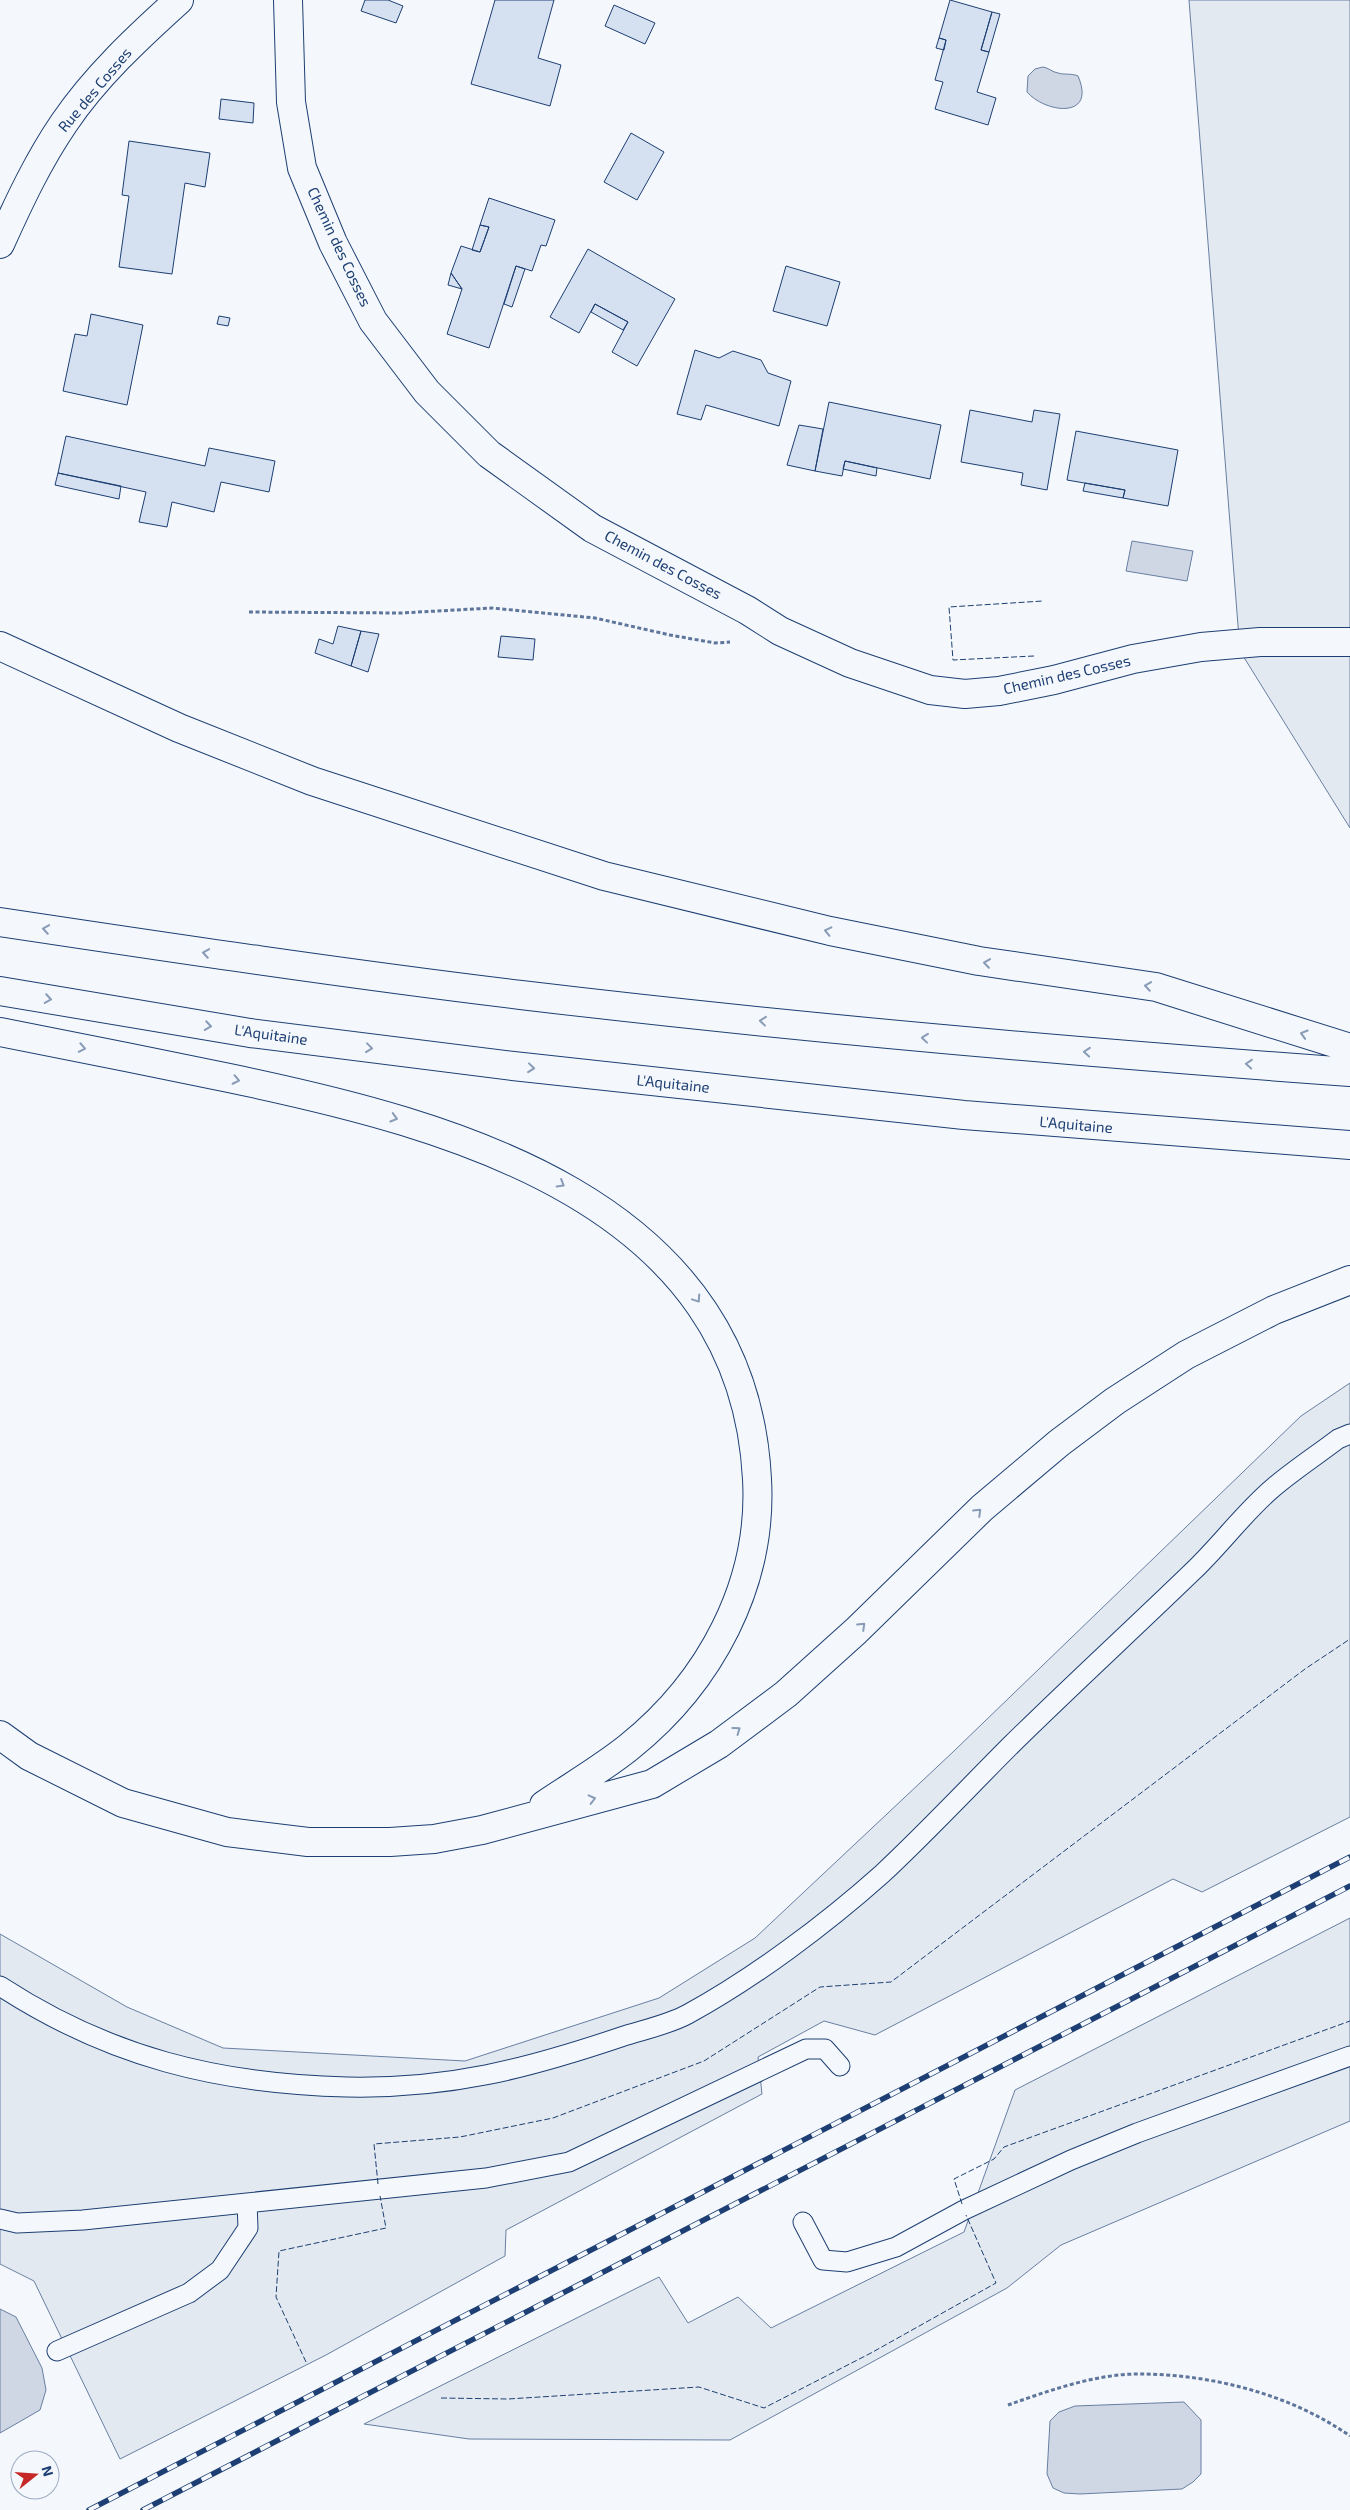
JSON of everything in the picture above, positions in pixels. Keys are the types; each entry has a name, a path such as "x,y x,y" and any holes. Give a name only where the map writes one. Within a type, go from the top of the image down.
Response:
{"main road":[{"name":"Rue des Cosses","path":"0,244 32,177 65,122 111,66 179,0"},
{"name":"Chemin des Cosses","path":"288,0 291,102 302,168 333,244 373,320 428,392 489,454 592,528 747,610 780,631 850,663 930,690 965,694 999,691 1054,680 1133,659 1201,647 1260,642 1350,642"},
{"path":"0,646 179,728 312,781 604,876 830,931 979,961 1156,987 1350,1048"},
{"path":"0,922 254,960 531,996 976,1043 1350,1072"},
{"name":"L'Aquitaine","path":"0,991 250,1033 542,1070 955,1114 1350,1145"},
{"path":"0,1032 318,1097 416,1124 482,1148 548,1176 601,1208 661,1257 689,1288 727,1350 744,1397 756,1442 758,1492 754,1543 741,1590 726,1630 700,1672 671,1709 628,1748 528,1816"},
{"path":"0,1735 30,1756 123,1803 227,1832 308,1842 390,1842 434,1839 482,1830 652,1784 719,1744 786,1694 856,1631 982,1508 1059,1443 1115,1401 1195,1350 1274,1310 1350,1280"}],"lane":[{"path":"0,1986 84,2033 124,2050 164,2063 229,2077 312,2086 385,2088 460,2080 520,2069 685,2016 779,1957 881,1875 1025,1732 1196,1568 1272,1488 1338,1439 1350,1434"},
{"path":"0,2219 17,2223 83,2220 486,2178 569,2162 806,2049 824,2049 840,2066"},
{"path":"803,2222 823,2260 847,2262 896,2247 964,2210 1071,2160 1137,2133 1350,2056"},
{"path":"57,2351 189,2293 220,2270 248,2228 247,2203"}],"path":[{"path":"249,612 401,613 492,608 595,618 715,643 733,642 740,633 747,610"},
{"path":"1008,2405 1071,2384 1136,2374 1204,2380 1274,2396 1350,2436"}],"shaded area":[{"path":"1189,0 1350,0 1350,828 1240,651"},
{"path":"1043,67 1063,74 1078,76 1082,90 1081,100 1075,106 1056,108 1045,105 1027,92 1028,76 1035,69"},
{"path":"1132,541 1193,551 1187,581 1126,571"},
{"path":"1350,1383 1350,1817 1202,1892 1173,1879 875,2035 824,2021 758,2057 762,2094 506,2230 505,2256 326,2355 120,2459 34,2281 0,2264 0,1934 127,2007 223,2048 465,2061 659,1998 755,1938 954,1751 1301,1416"},
{"path":"1350,1918 1350,2121 1061,2245 1007,2288 730,2440 469,2439 364,2424 659,2277 688,2323 738,2297 771,2328 964,2232 1015,2090"},
{"path":"0,2309 16,2317 42,2368 46,2390 40,2410 0,2433"},
{"path":"1184,2402 1201,2420 1201,2474 1193,2482 1182,2489 1080,2494 1064,2493 1053,2488 1047,2474 1050,2421 1059,2412 1075,2406"}],"building":[{"path":"365,0 388,0 403,6 396,23 361,11"},
{"path":"495,0 554,0 538,58 561,65 550,106 471,84"},
{"path":"950,0 992,12 981,50 989,52 977,92 996,98 988,125 935,109 943,82 935,80 946,40 939,38"},
{"path":"614,5 655,23 645,44 605,26"},
{"path":"992,12 1000,14 989,52 981,50"},
{"path":"939,38 946,40 944,50 936,48"},
{"path":"221,99 254,103 253,123 219,119"},
{"path":"631,133 664,152 637,200 604,182"},
{"path":"129,141 210,153 205,187 185,183 172,274 119,267 129,196 122,195"},
{"path":"489,198 555,220 546,246 541,245 532,271 516,266 489,348 447,334 462,289 451,273 461,246 480,252 489,227 480,225"},
{"path":"480,225 489,227 480,252 472,250"},
{"path":"588,249 675,299 637,366 612,352 628,322 595,304 579,333 550,317"},
{"path":"516,266 525,269 512,307 504,304"},
{"path":"786,266 840,282 827,326 773,311"},
{"path":"451,273 462,289 448,285"},
{"path":"595,304 628,322 623,330 591,312"},
{"path":"91,314 143,325 127,405 63,391 75,334 87,336"},
{"path":"219,316 230,318 228,326 217,324"},
{"path":"695,350 719,358 733,351 761,360 768,373 791,381 779,426 706,405 701,420 677,414"},
{"path":"829,402 941,425 930,479 845,461 842,476 815,471"},
{"path":"970,410 1032,422 1034,410 1060,414 1047,490 1021,485 1023,473 961,462"},
{"path":"799,425 823,429 815,471 787,465"},
{"path":"1076,431 1178,450 1168,506 1123,498 1125,490 1067,480"},
{"path":"66,436 205,466 209,448 275,461 269,492 221,482 214,512 172,502 167,527 139,522 146,492 58,473"},
{"path":"845,461 877,468 876,476 843,469"},
{"path":"58,473 121,486 119,499 55,485"},
{"path":"1085,483 1125,490 1123,498 1083,491"},
{"path":"338,626 361,631 351,666 315,653 319,639 333,644"},
{"path":"361,631 379,634 368,672 351,666"},
{"path":"501,636 535,639 533,660 498,657"}],"railway":[{"path":"89,2510 1350,1857"},
{"path":"143,2510 1350,1886"}],"fence":[{"path":"1034,656 953,660 949,607 1043,601"},
{"path":"378,2184 374,2144 460,2137 553,2118 704,2061 820,1987 891,1982 1305,1669 1350,1639"},
{"path":"962,2204 954,2179 994,2159 1004,2147 1350,2021"},
{"path":"306,2362 276,2297 279,2251 386,2228 380,2196"},
{"path":"441,2398 508,2399 699,2387 764,2408 871,2353 996,2283 966,2215"}]}
